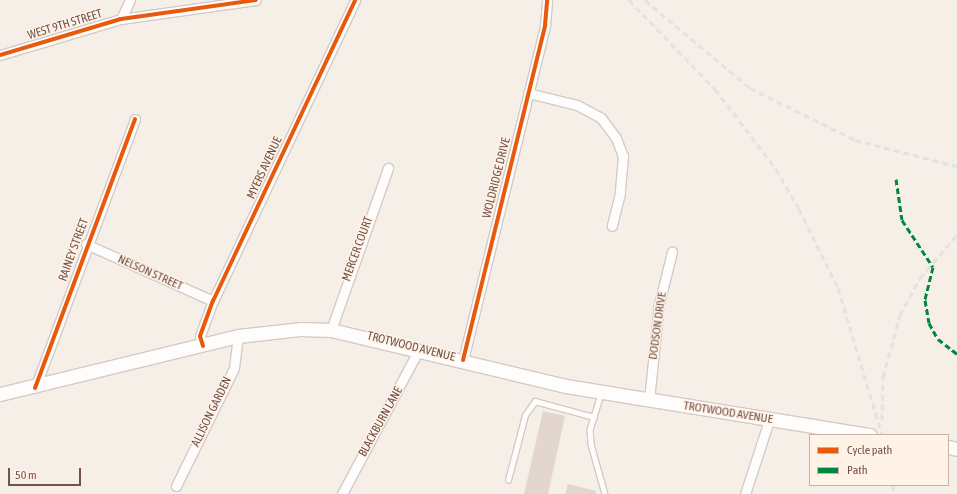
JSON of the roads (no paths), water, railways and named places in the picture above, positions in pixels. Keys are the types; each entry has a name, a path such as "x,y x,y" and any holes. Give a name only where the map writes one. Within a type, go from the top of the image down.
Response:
{"main road":[{"name":"TROTWOOD AVENUE","path":"0,394 34,388 238,336 300,329 332,330 601,392 864,434"}],"street":[{"path":"121,19 130,0"},
{"name":"WEST 9TH STREET","path":"0,55 121,19 256,0"},
{"name":"MYERS AVENUE","path":"203,346 200,336 213,301 355,0"},
{"name":"WOLDRIDGE DRIVE","path":"463,360 545,25 547,0"},
{"path":"528,93 577,105 601,118 616,138 623,156 620,193 612,226"},
{"name":"RAINEY STREET","path":"34,388 86,244 135,119"},
{"name":"MERCER COURT","path":"332,330 388,168"},
{"name":"NELSON STREET","path":"86,244 213,301"},
{"name":"DODSON DRIVE","path":"649,400 659,304 672,252"},
{"name":"ALLISON GARDEN","path":"176,486 234,368 238,336"},
{"name":"BLACKBURN LANE","path":"342,494 419,349"},
{"path":"745,494 769,420"}],"lane":[{"path":"601,392 594,417 591,444 605,494"},
{"path":"508,480 525,415 535,402 594,417"}],"railway":[{"path":"629,0 715,89 776,169 799,209 838,288 882,434"},
{"path":"645,0 750,88 855,140 957,166"},
{"path":"882,420 883,377 900,315 920,278 957,235"},
{"path":"893,486 893,494"}]}
